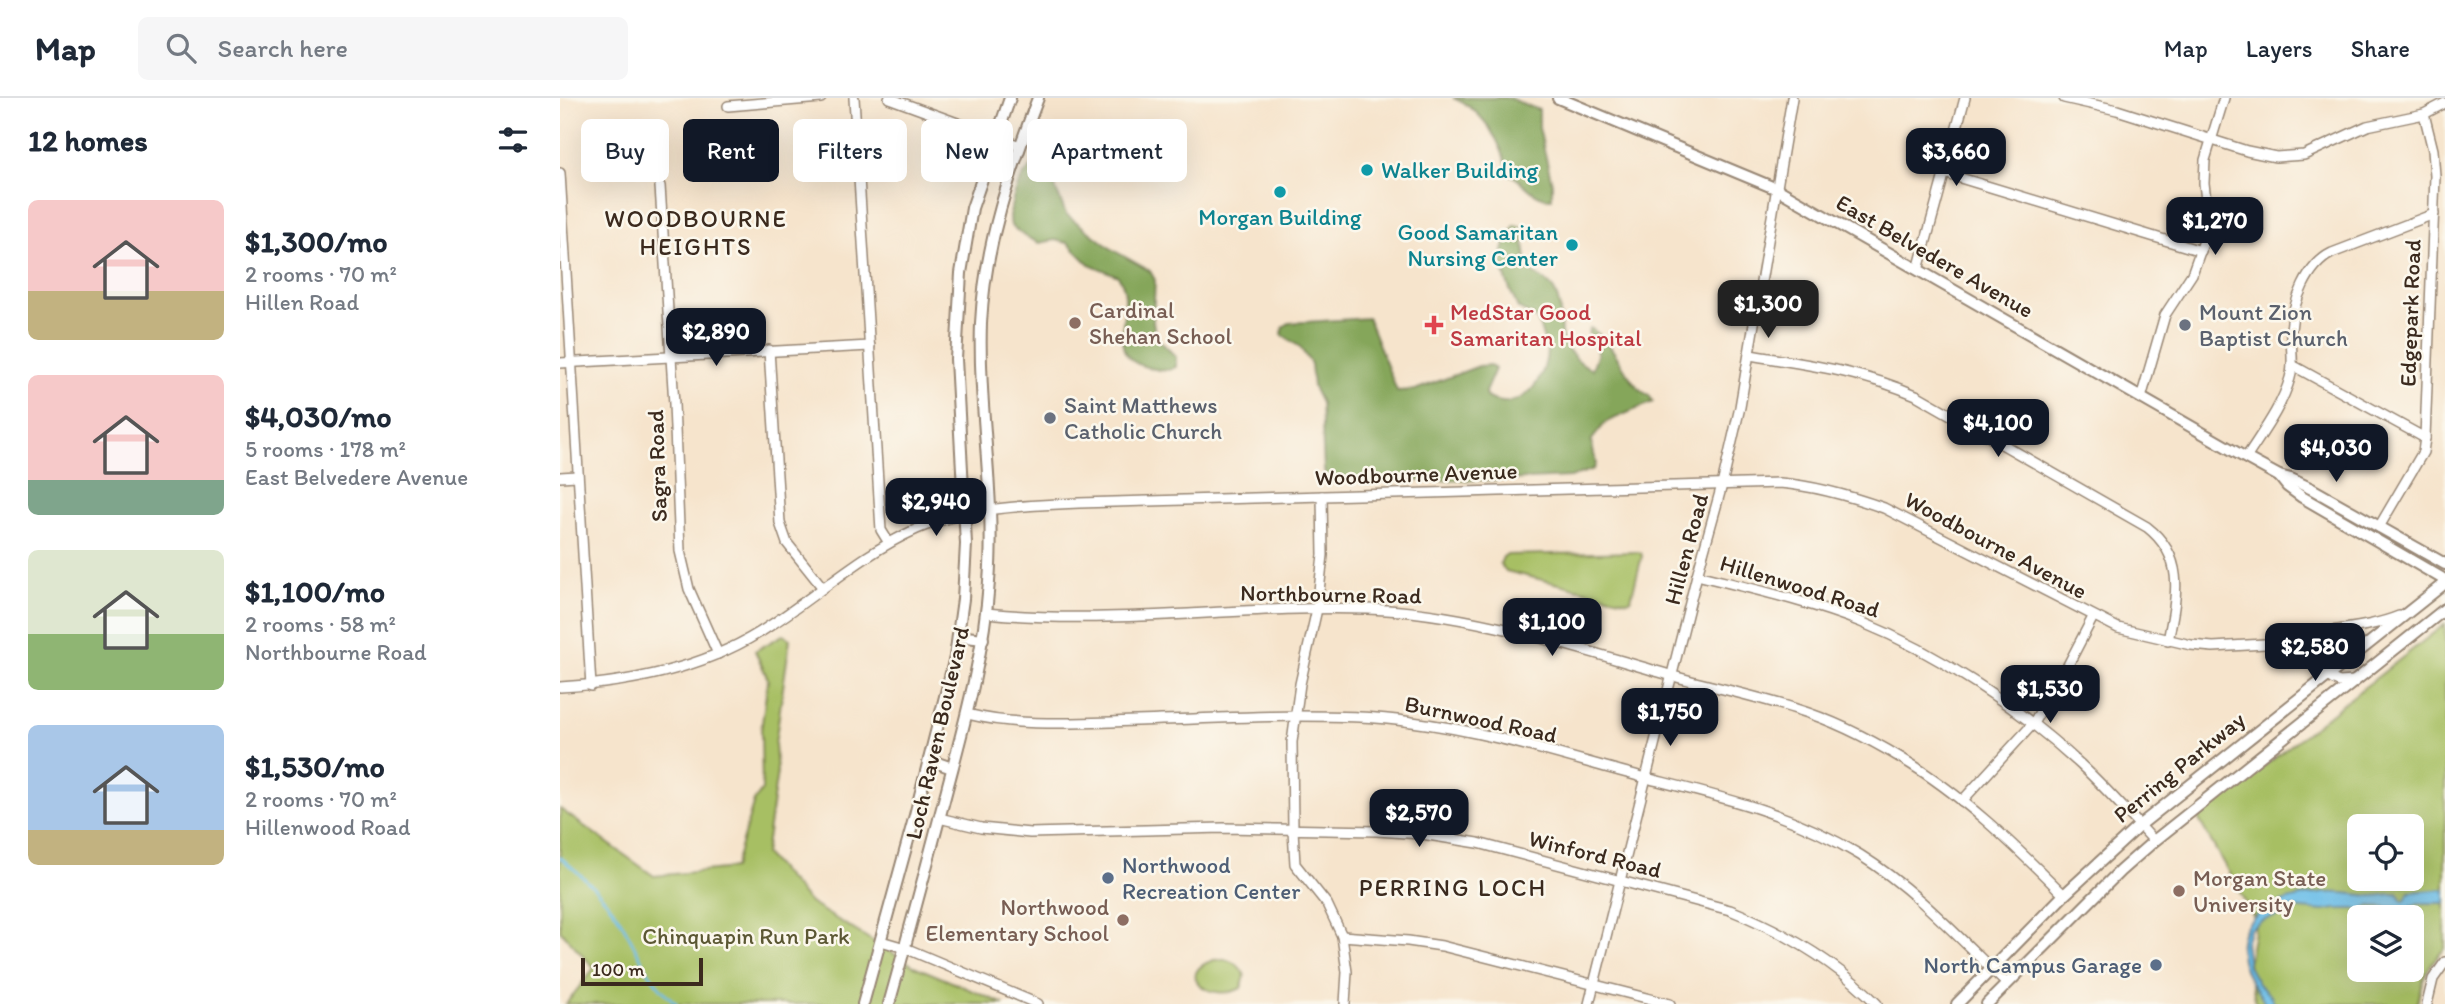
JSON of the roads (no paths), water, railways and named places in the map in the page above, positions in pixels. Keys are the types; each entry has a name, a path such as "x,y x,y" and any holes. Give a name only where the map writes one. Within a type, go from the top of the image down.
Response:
{"main road":[{"name":"Loch Raven Boulevard","path":"1003,119 1010,98"},
{"name":"Loch Raven Boulevard","path":"889,1004 967,714 983,639 991,510 982,366 983,301 996,218 1038,98"},
{"name":"East Belvedere Avenue","path":"1559,98 1776,189 2246,458 2279,476 2312,489 2445,564"},
{"name":"Loch Raven Boulevard","path":"863,1003 929,760 958,636 965,569 966,515 956,359 958,298 965,242 972,208 981,182"},
{"name":"East Belvedere Avenue","path":"2279,476 2302,498 2445,582"},
{"name":"Perring Parkway","path":"1957,1004 2064,895 2140,825 2445,582"},
{"name":"Perring Parkway","path":"1986,1004 2120,871 2154,841 2445,609"},
{"path":"958,636 983,639"},
{"path":"929,760 952,768"}],"street":[{"path":"727,106 821,98"},
{"path":"854,98 881,530 889,543"},
{"path":"889,98 946,119"},
{"name":"Hillen Road","path":"1589,1004 1697,575 1723,485 1750,355 1792,98"},
{"path":"1918,270 1965,98"},
{"path":"2064,98 2117,110 2262,155 2293,157 2313,152 2367,126 2424,114 2445,103"},
{"path":"2141,398 2165,315 2189,280 2201,251 2208,218 2203,172 2224,98"},
{"name":"Edgepark Road","path":"2379,527 2423,452 2425,438 2435,162 2424,114"},
{"path":"1013,144 1020,146"},
{"path":"560,173 565,362 577,476 591,686"},
{"path":"1944,173 2201,251"},
{"name":"Sagra Road","path":"660,186 682,564 689,589 718,654"},
{"path":"2246,458 2285,393 2292,365 2292,323 2306,277 2315,264 2332,253 2434,214"},
{"path":"565,362 870,346"},
{"path":"769,350 780,523 787,543 823,588"},
{"path":"1750,355 1855,372 1896,386 2147,527 2167,549 2175,572 2176,592 2168,641"},
{"path":"2292,365 2425,438"},
{"path":"560,477 577,476"},
{"name":"Woodbourne Avenue","path":"560,687 591,686 649,676 718,654 770,626 869,554 889,543 930,524 991,510 1056,504 1798,484 1861,500 1913,523 2118,628 2168,641 2213,647 2298,644 2308,650 2328,675"},
{"path":"1322,496 1322,555 1317,609 1295,716 1293,830 1296,864 1327,904 1342,936 1347,963 1345,1004"},
{"name":"Hillenwood Road","path":"1697,575 1793,599 1885,632 1923,651 1958,672 2032,725 2079,763 2154,841"},
{"name":"Northbourne Road","path":"986,613 1053,617 1373,609 1454,618 1624,661 1796,709 1833,723 1900,758 1962,802 2023,854 2064,895"},
{"name":"Woodbourne Avenue","path":"2282,643 2299,636 2381,623 2411,611"},
{"path":"1962,802 2032,725 2093,617"},
{"path":"2328,675 2339,682 2354,681"},
{"name":"Burnwood Road","path":"967,714 989,720 1032,724 1295,716 1366,717 1445,727 1534,747 1752,805 1833,840 1875,865 1905,888 1939,917 2007,984"},
{"name":"Winford Road","path":"939,818 981,828 1030,833 1223,828 1377,831 1422,834 1478,843 1713,904 1770,927 1825,960 1852,980 1877,1004"},
{"path":"1342,936 1408,940 1442,946 1670,1004"},
{"path":"881,941 905,947 1038,1004"},
{"path":"2427,1004 2433,979 2445,962"}],"water":[{"path":"2445,889 2445,903 2347,905 2347,909 2324,911 2291,908 2261,921 2249,930 2245,943 2248,966 2258,984 2271,996 2275,1004 2265,1004 2246,972 2241,949 2243,933 2250,921 2275,904 2307,895 2329,893 2372,896 2398,893 2404,901 2410,892"}],"waterway":[{"path":"560,857 611,907 656,983 677,1004"}],"place":[{"name":"Walker Building","path":"1367,170"},
{"name":"Morgan Building","path":"1280,192"},
{"name":"Good Samaritan Nursing Center","path":"1572,245"},
{"name":"Cardinal Shehan School","path":"1075,323"},
{"name":"MedStar Good Samaritan Hospital","path":"1434,325"},
{"name":"Mount Zion Baptist Church","path":"2185,325"},
{"name":"Saint Matthews Catholic Church","path":"1050,418"},
{"name":"Northwood Recreation Center","path":"1108,878"},
{"name":"Morgan State University","path":"2179,891"},
{"name":"Northwood Elementary School","path":"1123,920"},
{"name":"North Campus Garage","path":"2156,965"}],"district":[{"name":"WOODBOURNE HEIGHTS","path":"696,232"},
{"name":"PERRING LOCH","path":"1453,887"}],"park label":[{"name":"Chinquapin Run Park","path":"746,936"}]}
